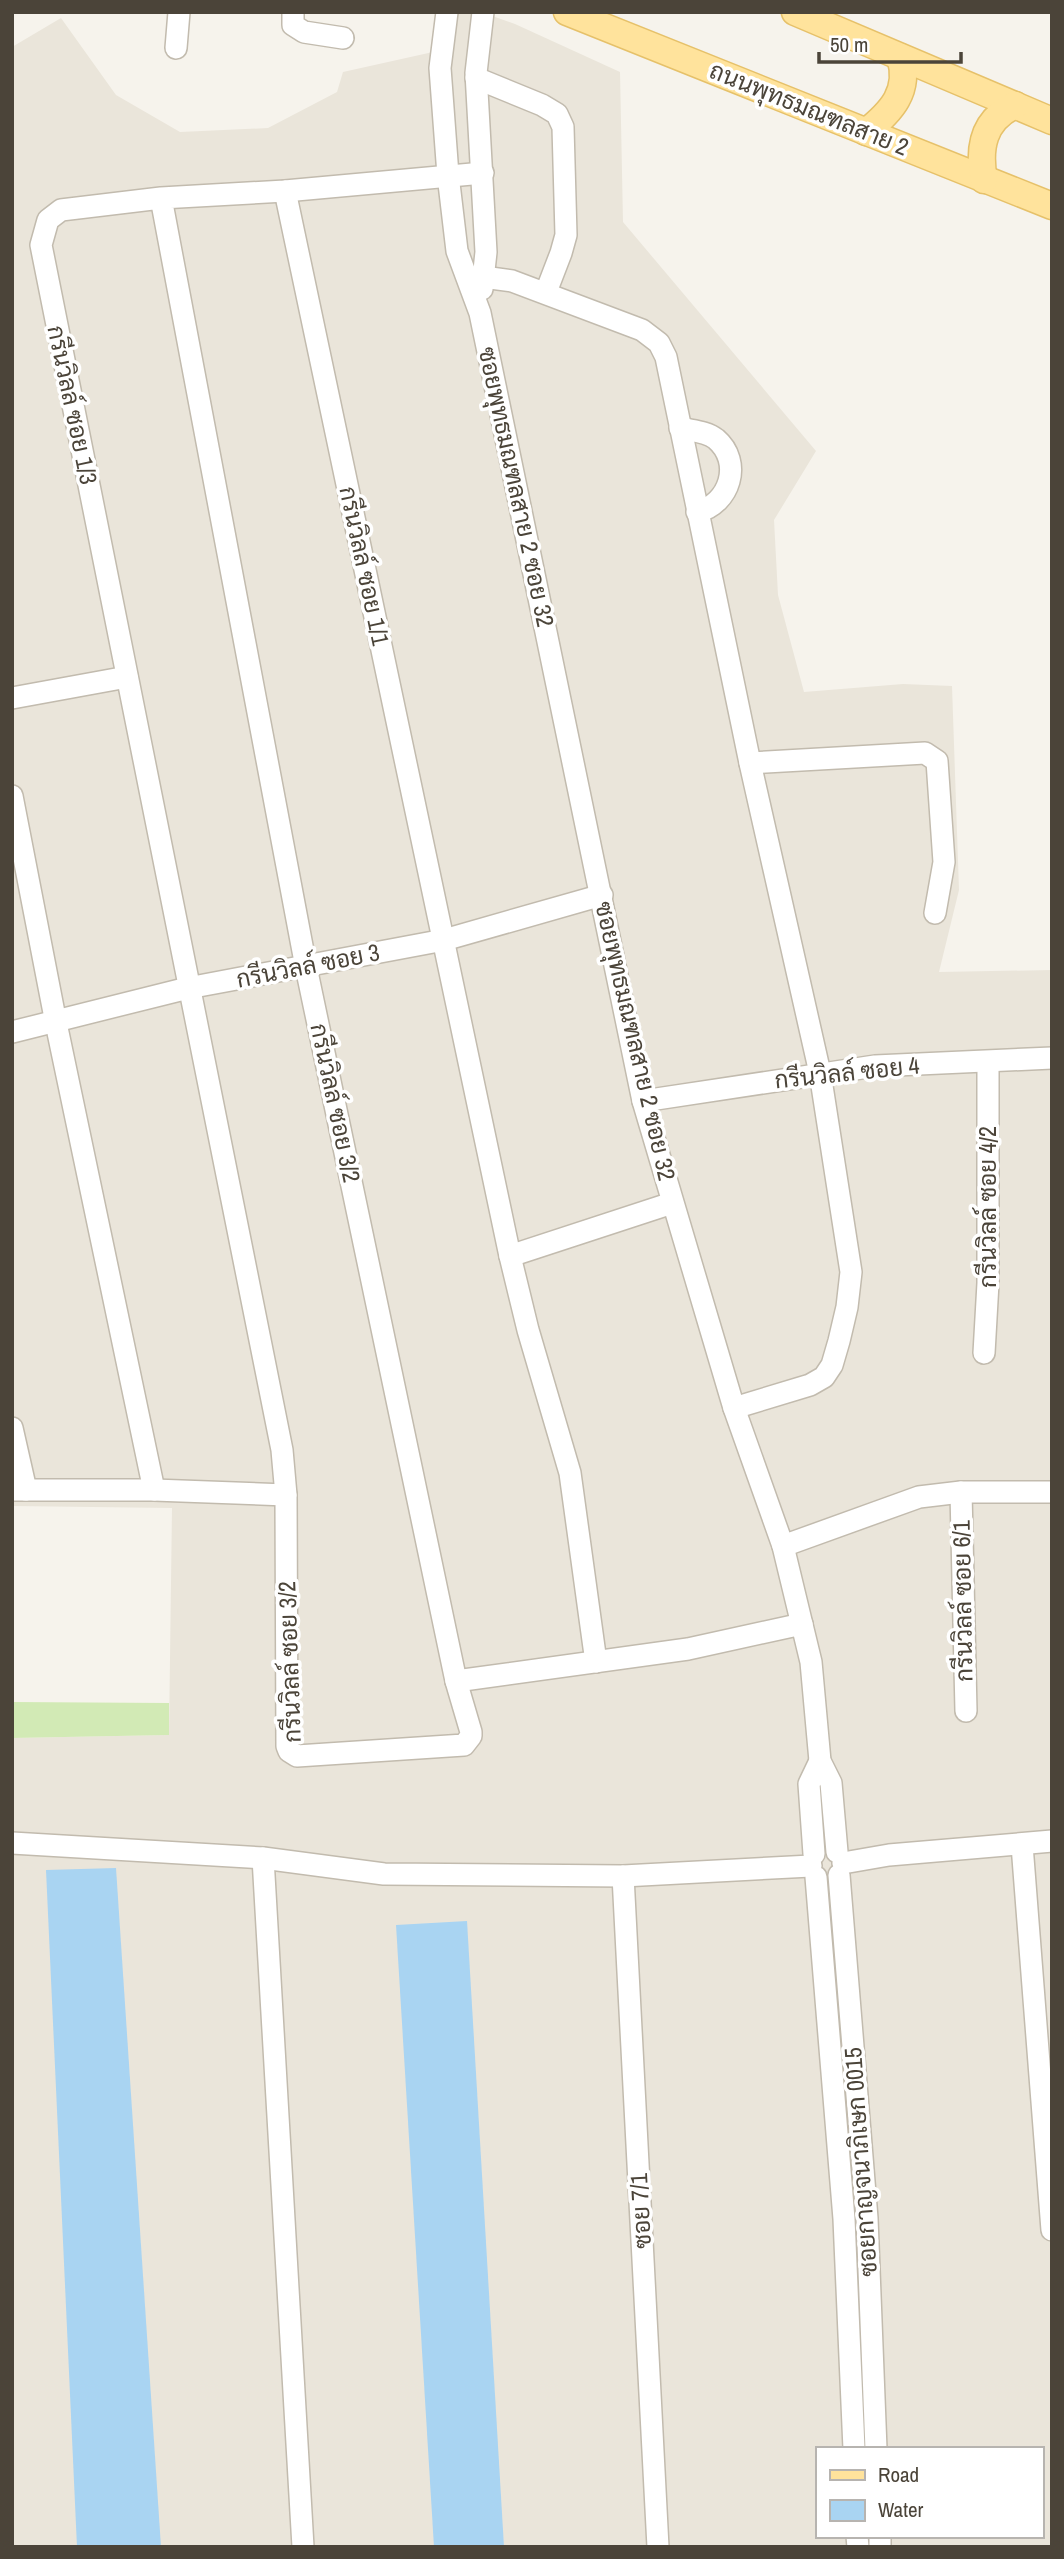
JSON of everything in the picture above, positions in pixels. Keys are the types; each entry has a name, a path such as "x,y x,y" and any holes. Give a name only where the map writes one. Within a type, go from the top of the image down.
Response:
{"main road":[{"name":"ถนนพุทธมณฑลสาย 2","path":"567,12 1052,206"},
{"path":"795,12 1052,121"},
{"path":"866,132 885,117 899,98 903,74 900,57"},
{"path":"984,180 981,158 985,133 999,114 1014,105"}],"street":[{"path":"176,48 179,12"},
{"path":"293,12 293,25 304,32 343,38"},
{"name":"ซอยพุทธมณฑลสาย 2 ซอย 32","path":"447,12 440,68 457,251 480,313 643,1101 734,1408 783,1546 803,1624 811,1662 820,1761 831,1783 840,1863"},
{"name":"ซอยพุทธมณฑลสาย 2 ซอย 32","path":"480,313 486,252 476,78 483,12"},
{"path":"476,78 542,105 557,114 563,127 566,235 546,292"},
{"name":"กรีนวิลล์ ซอย 1/3","path":"188,988 41,245 48,220 61,210 161,198 285,191 483,173"},
{"name":"กรีนวิลล์ ซอย 1/1","path":"285,191 509,1256 569,1473 596,1662"},
{"name":"กรีนวิลล์ ซอย 3/2","path":"161,198 306,967 456,1681 471,1732 464,1745 297,1756 289,1751 286,1495 282,1450 188,988"},
{"path":"483,277 512,281 546,292 642,330 659,343 666,357 750,763 820,1073 851,1272 839,1341 832,1365 824,1377 810,1385 734,1408"},
{"path":"680,428 714,437 727,455 730,469 724,496 712,507 697,512"},
{"path":"12,698 127,677"},
{"path":"750,763 890,754 925,753 933,756 937,761 944,862 936,913"},
{"path":"12,796 153,1490"},
{"name":"กรีนวิลล์ ซอย 3","path":"12,1032 188,988 444,940 602,895"},
{"name":"กรีนวิลล์ ซอย 4","path":"643,1101 875,1066 1052,1058"},
{"name":"กรีนวิลล์ ซอย 4/2","path":"984,1353 988,1283 988,1062"},
{"path":"509,1256 672,1203"},
{"path":"12,1428 19,1490 153,1490 286,1495"},
{"path":"783,1546 919,1497 961,1492 1052,1492"},
{"name":"กรีนวิลล์ ซอย 6/1","path":"961,1492 966,1711"},
{"path":"456,1681 688,1649 803,1624"},
{"name":"ซอยพุทธมณฑลสาย 2 ซอย 32","path":"814,1866 809,1784 820,1761"},
{"path":"12,1843 263,1858 384,1874 623,1876 814,1866 828,1881 840,1863 1052,1841"},
{"path":"1022,1845 1052,2230"},
{"path":"814,1866 825,1849 840,1863"},
{"path":"263,1858 303,2547"},
{"name":"ซอยกาญจนาภิเษก 0015","path":"840,1863 867,2218 876,2447"},
{"name":"ซอยกาญจนาภิเษก 0015","path":"814,1866 844,2219 854,2447"},
{"name":"ซอย 7/1","path":"623,1876 659,2547"}],"shaded area":[{"path":"447,12 481,12 515,24 620,72 623,222 816,451 774,520 778,595 804,692 903,684 952,686 959,890 939,972 1052,970 1052,2547 12,2547 12,1738 169,1735 172,1508 12,1506 12,47 61,18 116,95 180,132 268,128 337,92 343,72 442,50"}],"green space":[{"path":"12,1702 169,1703 169,1735 12,1738"}],"water":[{"path":"116,1868 161,2547 77,2547 46,1870"},
{"path":"467,1921 504,2547 434,2547 396,1925"}]}
